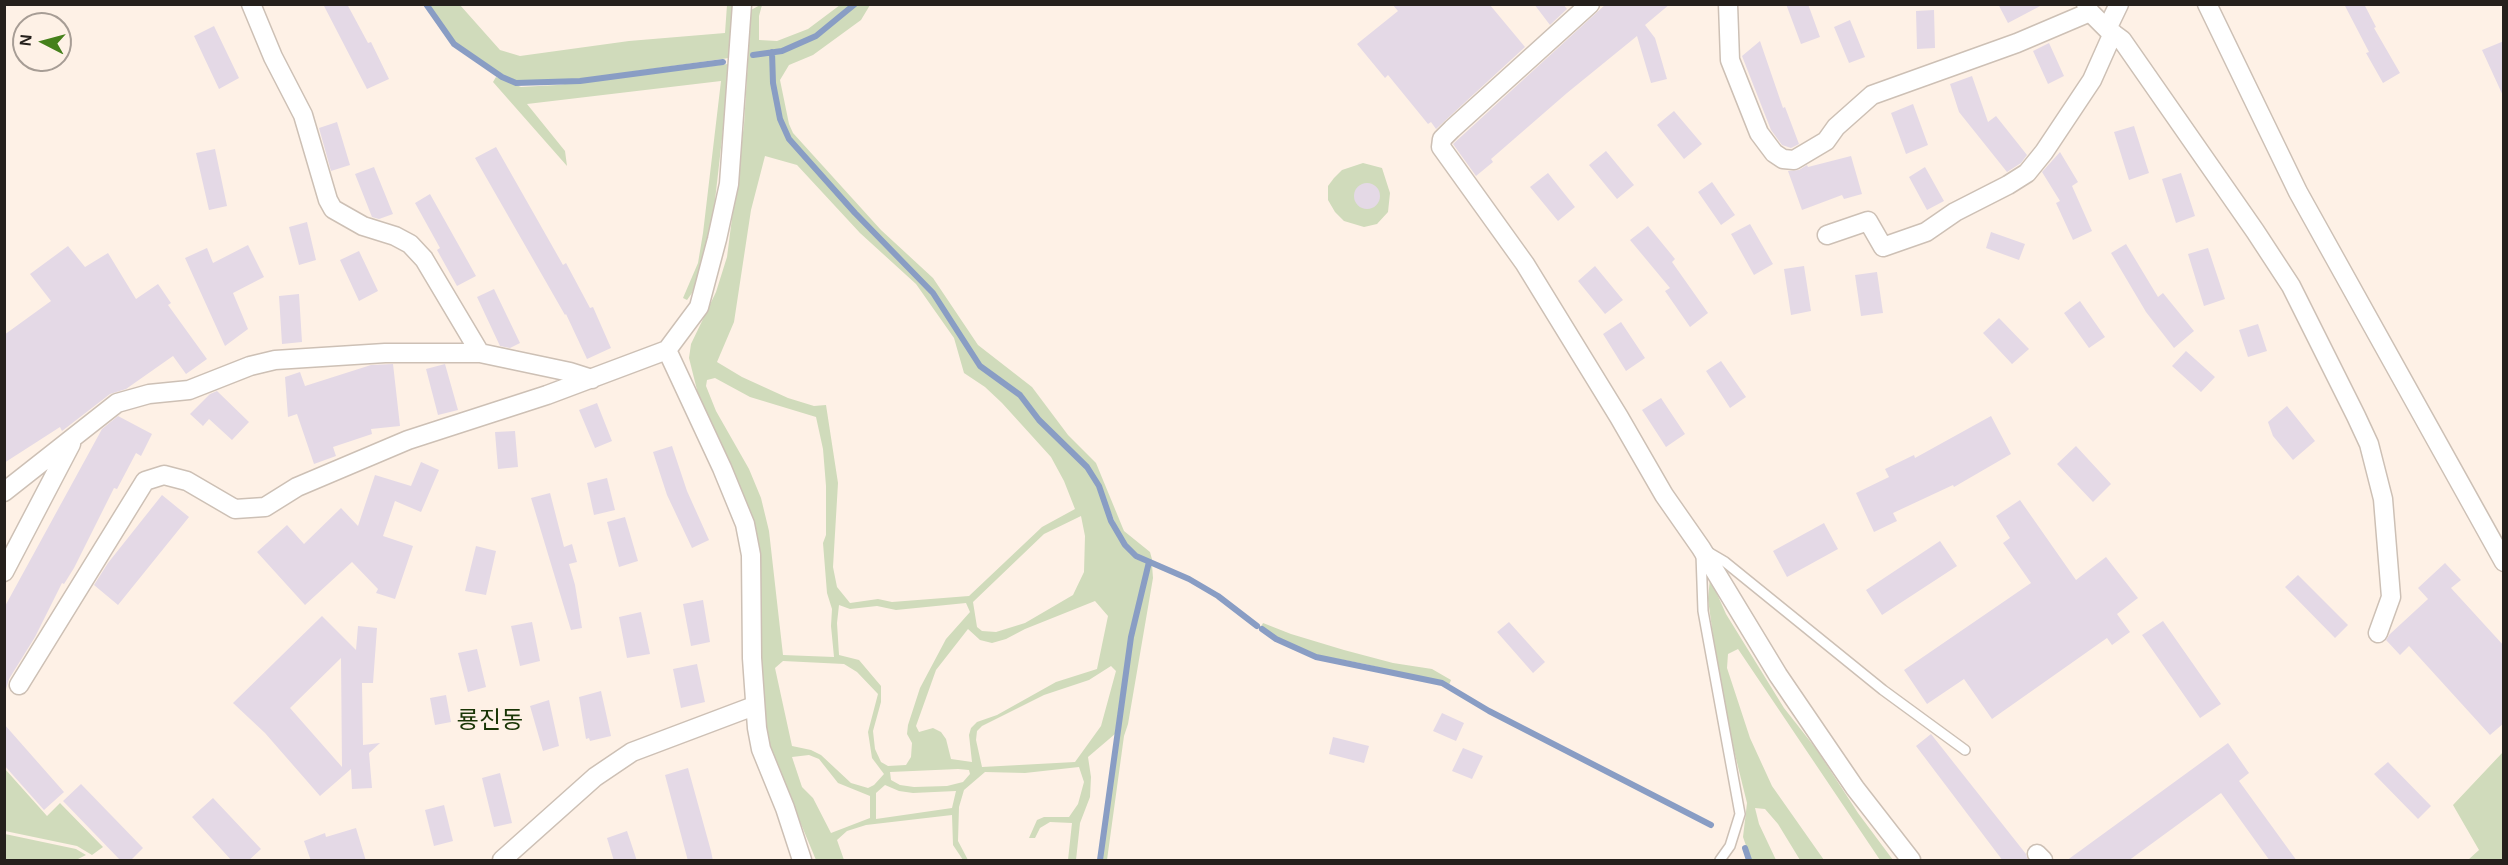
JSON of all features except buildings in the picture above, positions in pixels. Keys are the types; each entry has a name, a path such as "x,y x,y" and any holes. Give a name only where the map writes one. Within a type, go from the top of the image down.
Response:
{"street":[{"path":"251,4 273,57 303,115 328,200 333,209 363,226 410,244 424,259 480,353"},
{"path":"19,685 145,481 164,474 187,481 235,509 265,507 297,488 408,440 592,379 667,350 699,308 729,184 742,4"},
{"path":"1590,4 1452,129 1442,139 1441,147 1525,264 1664,495 1701,548 1785,684 1855,788 1911,861"},
{"path":"1728,4 1731,60 1759,133 1774,153 1783,159 1794,160 1826,141 1836,127 1872,95 2017,43 2088,8 2122,40 2201,150 2291,286 2356,416 2371,452 2383,499 2391,597 2378,633"},
{"path":"1827,235 1868,221 1883,248 1926,232 1955,212 2027,173 2044,152 2092,80 2118,4"},
{"path":"2207,4 2298,192 2504,562"},
{"path":"667,350 734,493 745,524 751,555 754,706 761,749 785,808 802,861"},
{"path":"4,492 117,404 149,394 189,390 250,366 275,360 385,353 480,353 570,372 592,379"},
{"path":"4,572 74,438"},
{"path":"502,861 595,777 632,752 754,706"}],"lane":[{"path":"1720,861 1730,846 1740,814 1703,611 1700,576 1701,548 1725,562 1820,641 1965,750"}],"green space":[{"path":"427,5 460,5 500,50 520,56 629,41 725,33 727,5 734,5 729,58 580,79 517,81 503,75 455,43"},
{"path":"762,5 759,16 759,40 777,41 808,29 840,5 853,5 816,35 781,49 753,53 754,57 771,54 772,83 779,119 788,140 853,214 932,294 979,367 1019,396 1038,421 1086,469 1097,487 1118,538 1135,557 1147,563 1129,636 1115,734 1088,757 1091,777 1090,797 1080,823 1076,860 1068,860 1072,823 1050,822 1040,828 1035,838 1029,838 1037,820 1044,817 1069,817 1078,804 1084,782 1079,767 1025,773 985,772 964,790 959,807 958,841 968,860 963,860 953,845 952,815 866,825 847,831 837,840 844,860 816,860 768,745 761,700 758,545 744,496 701,406 689,358 691,344 716,292 727,257 744,125 751,10","holes":["765,156 797,165 860,233 916,284 954,338 964,373 985,387 1002,403 1051,457 1075,509 1042,527 969,596 892,602 878,599 850,603 837,587 833,567 838,483 826,405 814,406 788,398 742,377 717,362 734,322 751,210","715,378 750,397 816,417 823,449 826,486 826,535 823,543 827,593 832,609 834,657 783,655 769,531 761,498 749,469 716,411 706,386 707,380","1081,516 1085,536 1084,572 1073,595 1025,623 996,632 982,631 977,627 973,602 1044,534","1095,601 1108,616 1097,669 1056,682 997,715 977,722 971,728 969,735 972,762 951,759 946,739 941,732 933,728 919,732 916,726 936,670 968,629 980,640 992,643","966,603 970,612 946,639 920,688 908,725 907,734 912,743 911,757 906,765 888,766 881,762 875,749 873,731 881,702 881,686 859,660 839,655 837,623 839,605 850,609 877,606 896,610","783,661 844,664 857,672 878,694 868,732 872,758 884,774 874,785 868,788 851,783 821,755 811,750 792,746 775,668","1111,666 1116,671 1101,726 1075,762 982,767 976,740 977,731 982,726 1044,695 1089,680","809,755 819,759 838,783 870,796 870,818 831,833 813,798 802,787 792,757","958,769 969,770 970,774 963,782 947,786 914,787 900,785 891,780 890,772","885,785 899,791 913,793 956,791 952,808 876,819 876,793"]},
{"path":"857,5 870,5 861,20 813,55 789,65 780,80 793,133 881,230 933,278 978,345 1032,387 1068,435 1096,463 1124,531 1150,552 1153,563 1137,555 1121,537 1100,486 1088,466 1040,418 1022,394 981,365 934,292 856,212 790,138 782,118 775,83 774,53 799,46 817,37"},
{"path":"728,64 713,218 704,257 692,293 687,300 683,298 698,263 703,233 721,81 527,104 565,151 567,166 493,82 496,77 521,87 557,85"},
{"path":"1363,163 1382,168 1390,193 1388,212 1377,224 1364,227 1344,221 1328,200 1328,186 1334,178 1342,170"},
{"path":"1150,564 1153,578 1124,736 1107,860 1102,860 1132,637"},
{"path":"1710,578 1726,614 1784,708 1817,750 1858,813 1893,860 1880,860 1738,649 1728,654 1727,668 1750,738 1772,786 1824,860 1800,860 1778,824 1765,809 1755,808 1759,824 1776,860 1751,860 1743,837 1747,803 1722,702 1708,599"},
{"path":"1263,623 1344,650 1393,663 1432,669 1451,680 1449,685 1365,664 1317,655 1277,637 1261,627"},
{"path":"2503,752 2503,860 2468,860 2479,850 2453,805"},
{"path":"5,769 47,816 60,803 103,847 92,855 77,846 5,831"},
{"path":"5,834 76,849 86,855 76,860 5,860"}],"waterway":[{"path":"426,4 454,44 502,77 516,83 580,81 723,62"},
{"path":"753,55 782,51 816,36 855,4"},
{"path":"772,52 773,83 780,119 789,139 855,213 933,293 980,366 1020,395 1039,420 1087,467 1099,486 1111,521 1125,545 1136,556 1189,579 1218,596 1257,626"},
{"path":"1100,860 1131,637 1149,562"},
{"path":"1262,629 1276,639 1316,657 1442,683 1489,711 1711,825"},
{"path":"1745,848 1749,860"}],"district":[{"name":"룡진동","path":"490,721"}]}
